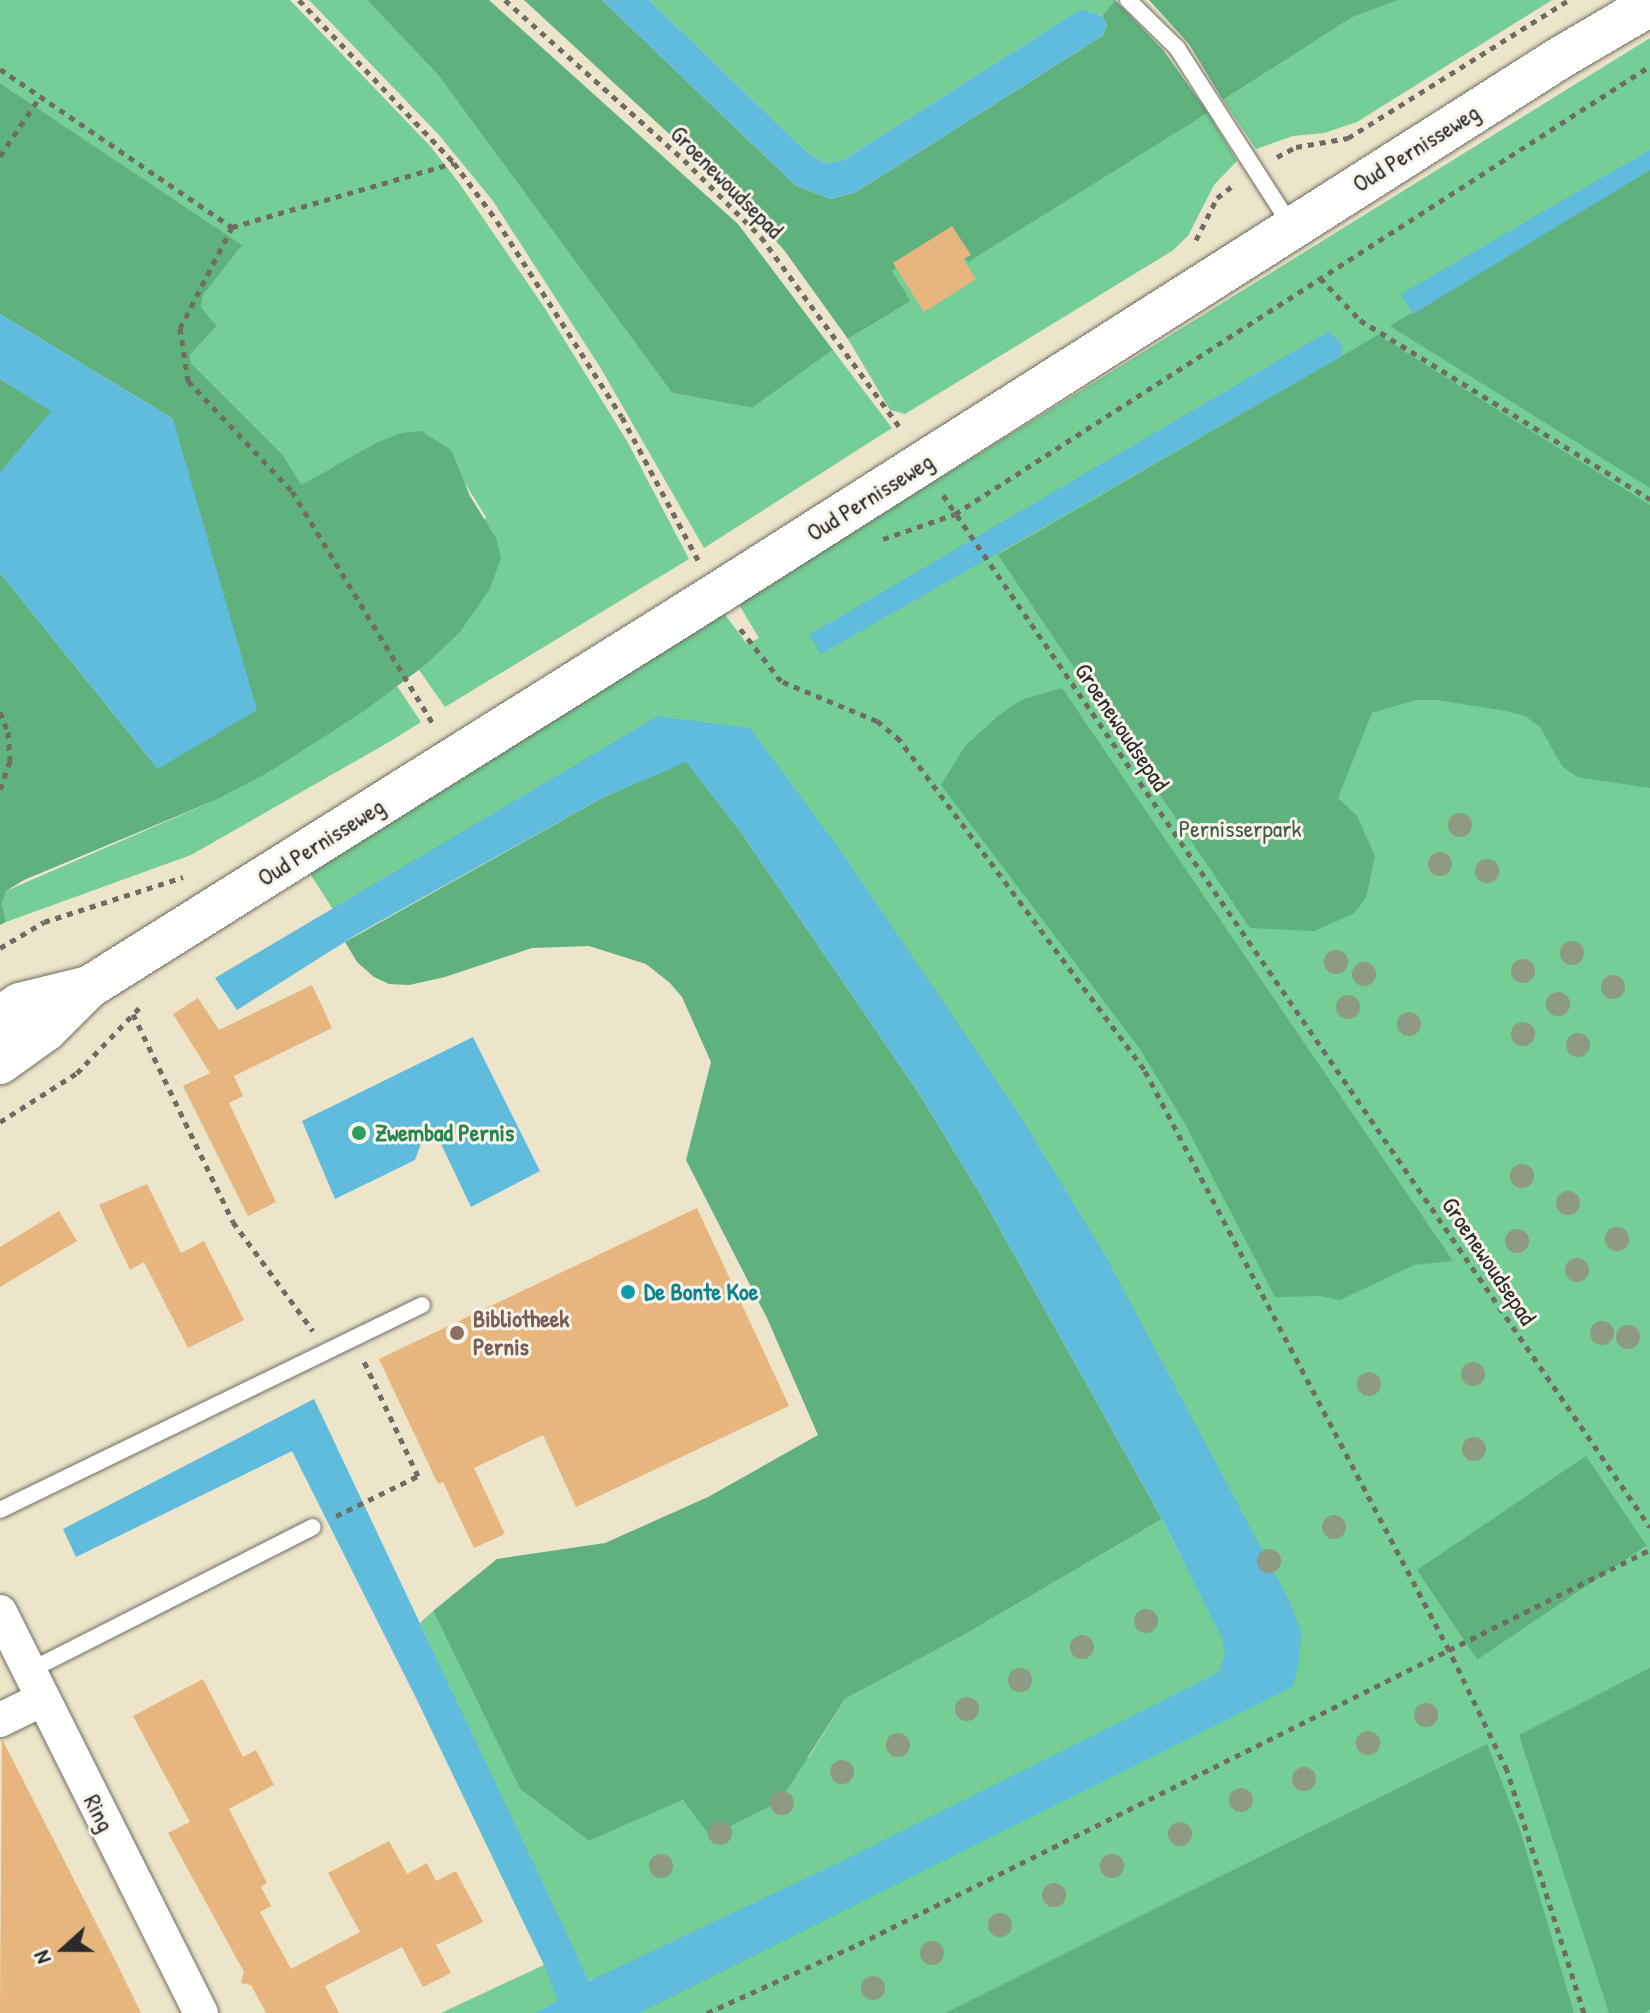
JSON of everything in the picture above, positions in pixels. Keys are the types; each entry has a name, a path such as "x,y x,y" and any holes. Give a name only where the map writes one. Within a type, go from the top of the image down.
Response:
{"street":[{"name":"Oud Pernisseweg","path":"0,1063 46,1030 89,987 924,463 1292,227 1650,5"},
{"name":"Oud Pernisseweg","path":"0,1017 20,1004 89,987"},
{"name":"Ring","path":"0,1612 201,2013"},
{"path":"0,1720 35,1686"}],"lane":[{"path":"1128,0 1177,48 1292,227"},
{"path":"0,1510 422,1305"},
{"path":"35,1686 313,1527"}],"path":[{"path":"299,0 454,163 497,221 622,417 736,623 781,681 877,721 900,740 1144,1069 1449,1650 1507,1770 1584,2013"},
{"name":"Groenewoudsepad","path":"505,0 684,160 761,237 924,463 993,571 1650,1527"},
{"path":"955,514 1650,66"},
{"path":"0,69 232,227"},
{"path":"0,156 40,97"},
{"path":"438,732 292,491 188,381 180,328 232,227 454,163"},
{"path":"1320,277 1360,320 1650,499"},
{"path":"0,712 8,732 10,761 0,790"},
{"path":"133,1014 233,1222 328,1351"},
{"path":"313,1527 418,1476 353,1339"},
{"path":"707,2013 859,1944 1650,1550"}],"green space":[{"path":"0,0 290,0 431,147 459,183 544,307 627,441 689,559 445,707 419,670 424,666 486,517 459,474 331,468 301,486 283,455 191,363 190,355 217,326 201,307 203,295 241,245 0,83"},
{"path":"309,0 367,0 438,75 672,393 752,408 833,350 892,428 704,548 600,367 493,201 439,135"},
{"path":"367,0 489,0 738,224 833,350 752,408 672,393 438,75"},
{"path":"524,0 602,0 795,185 831,199 856,192 1102,36 1107,25 1102,16 1115,0 1163,50 1208,113 968,262 950,234 892,271 911,301 848,339 784,250 730,190"},
{"path":"649,0 1115,0 1102,16 1081,9 843,160 826,163 810,155"},
{"path":"1149,0 1398,0 1351,18 1223,100 1189,44"},
{"path":"1398,0 1552,0 1357,122 1324,133 1293,136 1256,149 1223,100 1351,18"},
{"name":"Pernisserpark","path":"1650,38 1650,2013 610,2013 591,1979 589,1981 547,1897 420,1623 433,1611 520,1789 589,1841 683,1800 696,1817 809,1757 845,1699 962,1636 1162,1519 1181,1557 1206,1544 689,720 658,717 334,911 307,869 723,612 747,644 759,638 738,603"},
{"path":"0,83 242,245 203,295 201,307 217,326 190,355 191,363 283,455 301,485 378,442 402,433 421,431 451,450 470,496 496,538 501,559 489,590 460,632 424,666 364,711 266,774 218,799 24,880 6,891 2,905 6,922 0,925 0,573 158,769 173,419 0,314"},
{"path":"1208,113 1237,161 1214,185 1188,236 1172,251 905,414 890,410 848,339 911,301 892,271 950,234 969,261"},
{"path":"1650,170 1650,488 1390,326"},
{"path":"1378,335 1650,505 1650,788 1577,777 1562,766 1540,727 1525,716 1437,700 1416,700 1372,713 1338,798 1357,816 1375,856 1366,898 1353,914 1314,931 1250,928 998,555"},
{"path":"0,379 52,411 0,473"},
{"path":"397,686 421,722 389,742 191,855 6,922 2,905 6,891 218,799 266,774"},
{"path":"1062,688 1453,1261 1414,1265 1340,1300 1320,1296 1275,1297 1184,1122 1140,1049 941,785 965,746 998,716 1021,700"},
{"path":"686,761 740,831 918,1092 982,1197 1162,1519 962,1636 845,1699 780,1801 710,1836 683,1800 589,1841 520,1789 433,1611 497,1559 605,1543 708,1497 818,1435 767,1318 686,1160 711,1062 682,997 670,983 646,964 589,946 532,948 445,977 409,985 389,984 374,977 357,962 345,942 602,798"},
{"path":"1586,1456 1646,1546 1477,1660 1417,1570"},
{"path":"1650,1668 1650,2009 1644,2013 1609,2013 1519,1735"},
{"path":"1487,1744 1519,1827 1574,2013 945,2013"},
{"path":"544,1965 559,2001 534,2013 441,2013"}],"water":[{"path":"602,0 649,0 810,155 826,163 843,160 1081,9 1102,16 1107,25 1102,36 856,192 831,199 795,185"},
{"path":"1650,150 1650,170 1413,314 1401,294"},
{"path":"0,314 173,419 257,710 158,769 0,573 0,473 51,411 0,379"},
{"path":"1329,331 1342,345 1342,356 821,654 809,635"},
{"path":"658,716 750,728 843,854 1017,1111 1105,1255 1289,1600 1301,1631 1299,1662 1293,1686 1286,1690 639,2013 534,2013 558,2001 544,1965 417,1700 292,1451 76,1557 63,1529 314,1399 589,1981 853,1856 1218,1673 1225,1654 1222,1638 1162,1519 982,1197 918,1092 740,831 686,762 602,798 359,933 237,1010 215,978"},
{"path":"473,1037 540,1171 471,1207 433,1127 426,1130 415,1160 335,1199 302,1121"}],"building":[{"path":"952,226 971,255 963,259 976,279 924,312 893,263"},
{"path":"312,985 332,1028 234,1076 243,1096 229,1103 276,1202 248,1216 183,1086 210,1073 173,1014 198,998 219,1030"},
{"path":"147,1184 181,1253 204,1241 244,1320 188,1348 144,1262 130,1270 99,1205"},
{"name":"De Bonte Koe","path":"697,1208 789,1406 576,1507 543,1435 474,1468 505,1534 474,1548 443,1482 438,1484 379,1359"},
{"path":"59,1211 77,1241 0,1287 0,1247"},
{"path":"203,1679 243,1757 256,1750 274,1785 229,1809 267,1883 261,1887 271,1906 260,1912 291,1969 360,1932 328,1873 389,1841 407,1874 427,1863 436,1881 456,1871 483,1922 436,1945 451,1973 423,1987 402,1947 325,1986 339,2013 266,2013 251,1985 241,1983 244,1972 168,1833 190,1822 133,1716"},
{"path":"2,1739 114,1958 141,2013 0,2013"}],"place":[{"name":"Zwembad Pernis","path":"359,1133"},
{"name":"De Bonte Koe","path":"628,1292"},
{"name":"Bibliotheek Pernis","path":"457,1333"}]}
